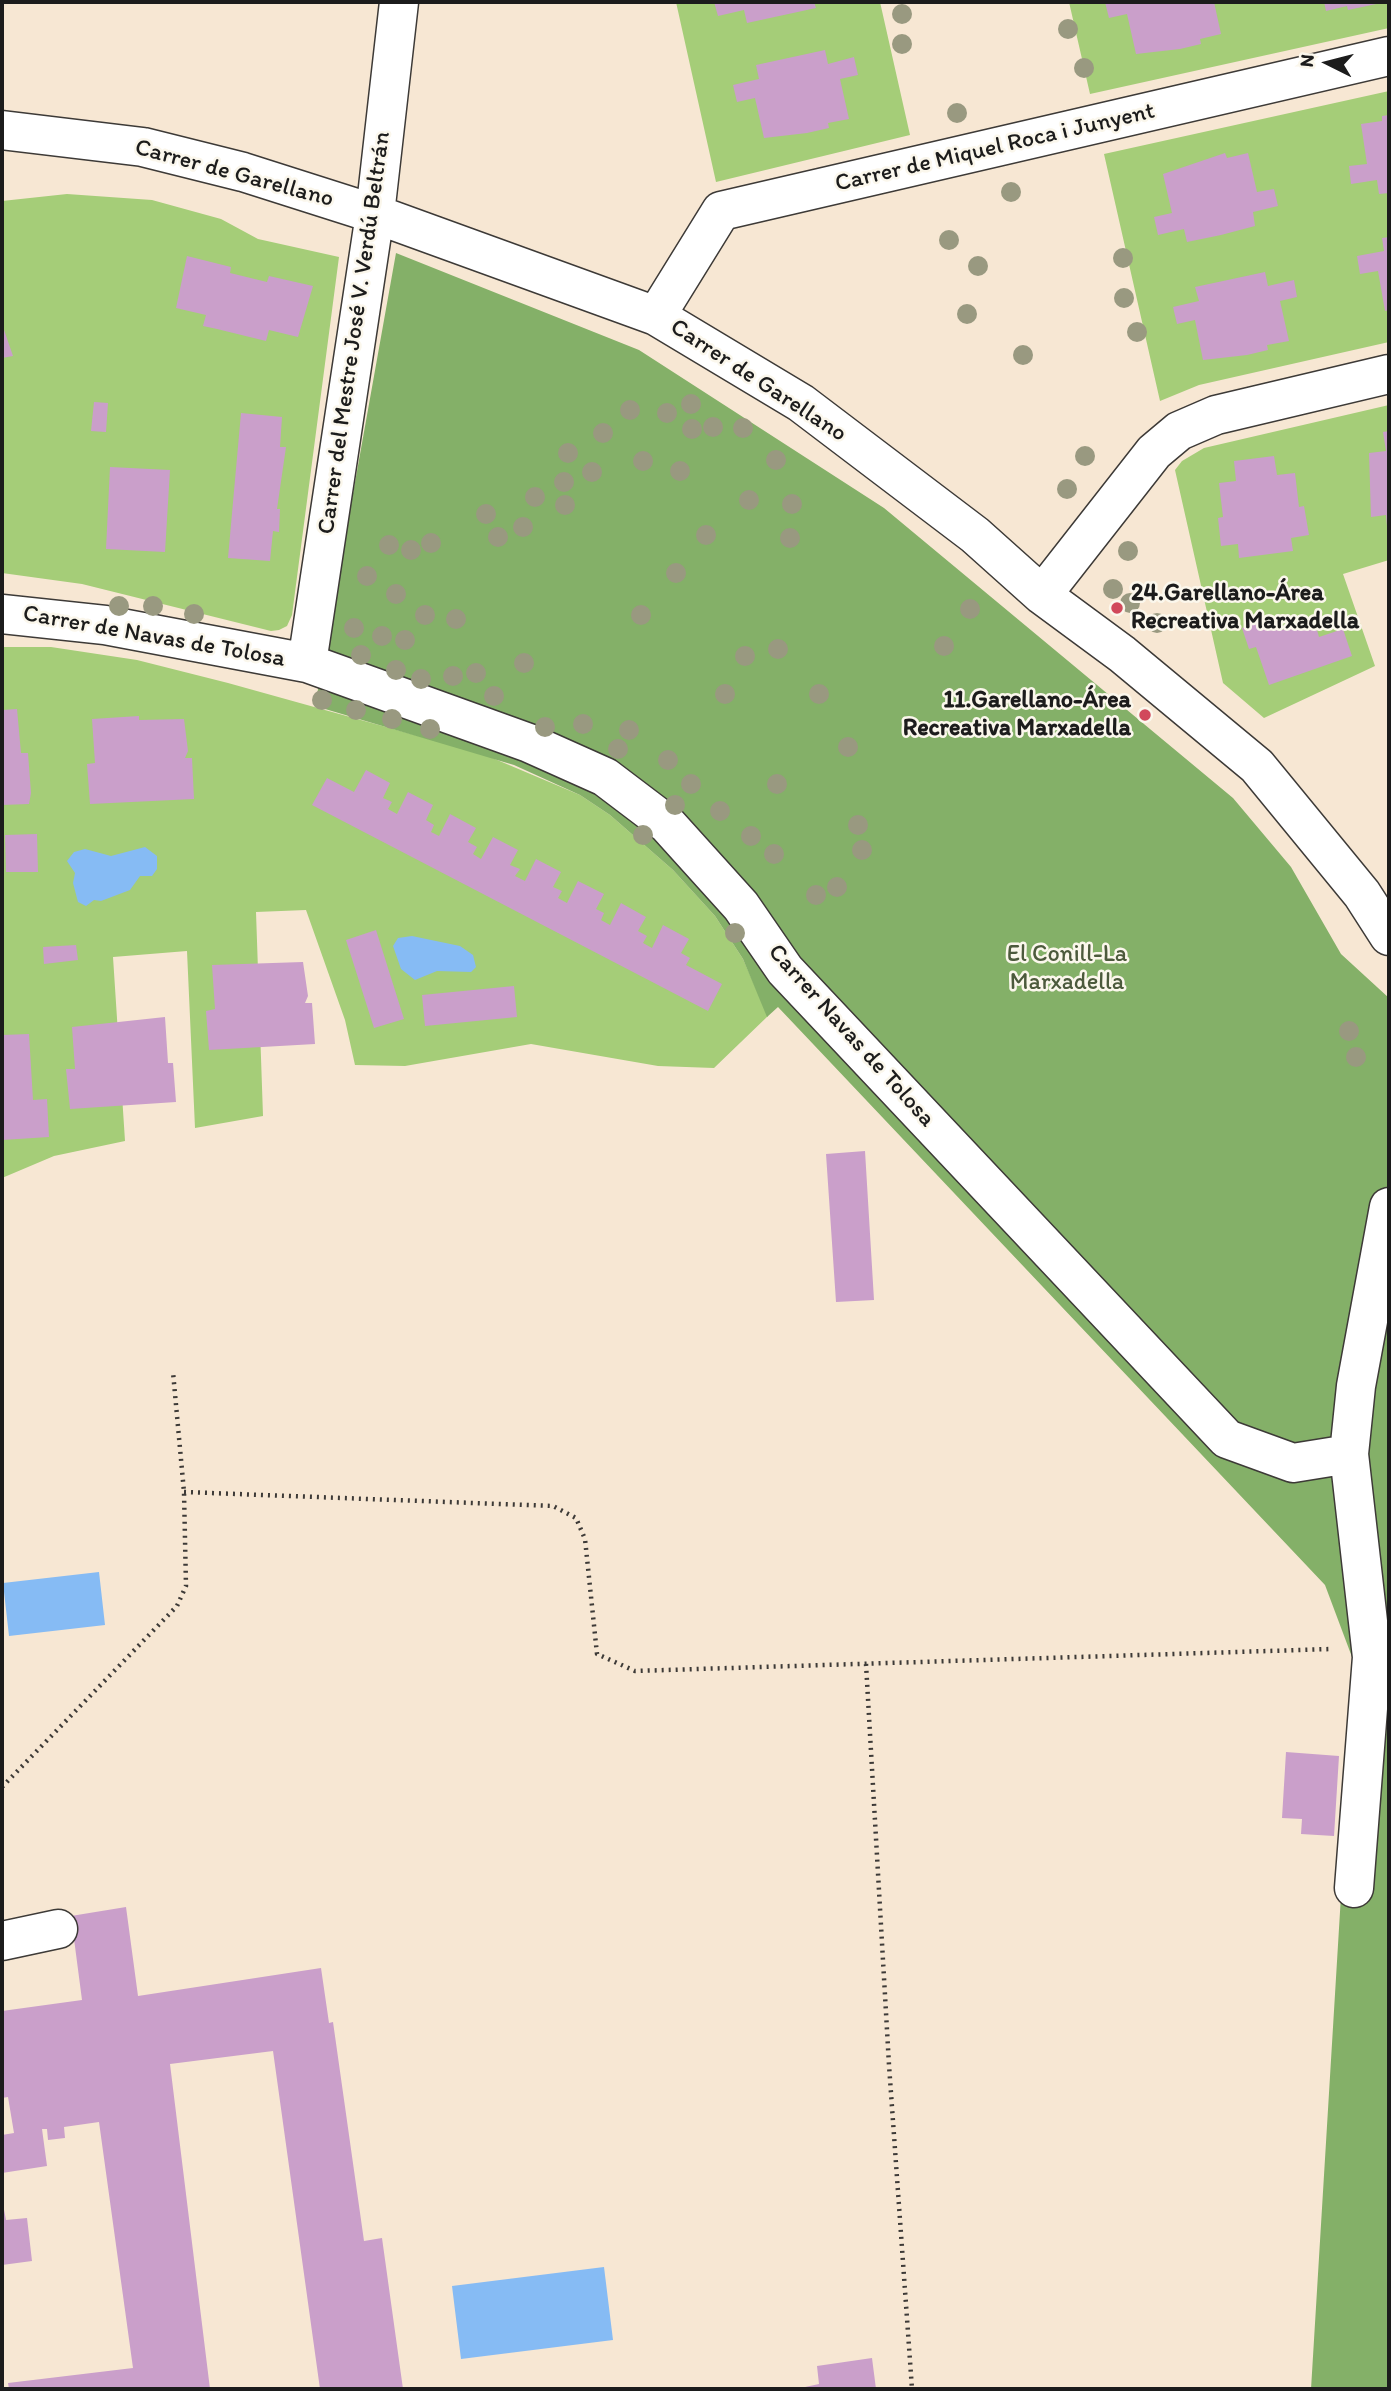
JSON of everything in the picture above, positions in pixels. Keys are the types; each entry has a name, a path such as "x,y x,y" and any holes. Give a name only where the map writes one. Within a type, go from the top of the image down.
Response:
{"street":[{"name":"Carrer del Mestre José V. Verdú Beltrán","path":"307,663 375,214 399,2"},
{"name":"Carrer de Miquel Roca i Junyent","path":"656,316 721,211 1389,56"},
{"name":"Carrer de Garellano","path":"2,130 143,147 243,172 375,214 656,316 801,403 975,535 1042,595 1122,654 1257,766 1362,894 1389,936"},
{"path":"1042,595 1154,452 1179,431 1216,415 1389,374"},
{"name":"Carrer de Navas de Tolosa","path":"2,614 105,625 307,663"},
{"name":"Carrer Navas de Tolosa","path":"307,663 529,743 616,785 667,824 741,906 785,970 1227,1439 1293,1463 1349,1454"},
{"path":"1354,1888 1372,1657 1349,1454 1356,1386 1389,1207"},
{"path":"2,1941 58,1929"}],"path":[{"path":"2,1787 177,1606 186,1586 184,1492 173,1372"},
{"path":"184,1492 553,1506 576,1518 585,1539 597,1654 635,1671 1335,1648"},
{"path":"866,1664 889,2066 912,2389"}],"green space":[{"path":"676,2 880,2 910,135 716,182"},
{"path":"1069,2 1389,2 1389,28 1090,94"},
{"path":"1389,91 1389,342 1199,385 1160,401 1104,154"},
{"path":"67,194 152,200 221,219 258,239 339,257 292,615 287,626 279,630 271,631 82,584 2,573 2,201"},
{"name":"El Conill-La Marxadella","path":"396,253 639,350 884,508 1233,798 1291,867 1341,954 1389,998 1389,2389 1311,2389 1355,1665 1325,1585 778,1007 767,1017 743,959 715,916 673,870 610,815 580,795 514,765 315,706"},
{"path":"1389,405 1389,560 1343,574 1375,666 1264,718 1223,683 1175,470 1182,461 1204,448"},
{"path":"2,647 51,647 137,660 228,683 483,754 580,795 610,815 673,870 715,916 743,959 768,1016 714,1068 658,1066 531,1044 405,1066 355,1065 345,1020 306,910 256,912 263,1116 195,1128 187,951 113,957 125,1141 54,1156 2,1178"}],"water":[{"path":"145,847 157,856 157,869 152,876 140,876 130,890 101,901 94,900 86,906 78,902 73,883 75,873 67,861 74,852 85,849 111,856"},
{"path":"412,936 460,946 473,955 476,967 471,972 437,971 415,980 401,969 393,946 398,938"},
{"path":"99,1572 105,1625 9,1636 3,1583"},
{"path":"604,2267 613,2340 461,2359 452,2286"}],"building":[{"path":"714,2 814,2 816,8 747,23 744,10 718,16"},
{"path":"1105,2 1214,2 1221,34 1200,39 1201,44 1180,49 1136,54 1127,14 1109,18"},
{"path":"1324,2 1381,3 1348,10 1347,6 1326,11"},
{"path":"825,50 828,64 854,57 858,75 840,79 849,119 828,123 829,128 807,133 764,138 755,98 737,102 733,85 759,79 756,65"},
{"path":"1389,115 1389,193 1379,194 1377,180 1351,184 1349,166 1367,164 1361,124 1382,121 1382,116"},
{"path":"1225,153 1227,158 1248,153 1257,192 1274,189 1278,206 1253,212 1255,226 1221,235 1187,242 1184,229 1158,235 1154,217 1172,213 1163,174"},
{"path":"1389,237 1389,310 1385,311 1378,271 1360,274 1357,256 1384,251 1382,238"},
{"path":"187,256 231,267 230,273 267,282 269,276 313,286 298,337 269,330 266,341 203,326 206,315 176,308"},
{"path":"1265,272 1268,286 1294,280 1297,297 1280,301 1289,341 1267,345 1268,350 1247,355 1203,360 1195,320 1177,324 1173,307 1199,301 1195,287"},
{"path":"2,324 13,356 2,358"},
{"path":"94,402 108,403 106,432 91,431"},
{"path":"241,413 282,417 280,447 286,447 277,509 280,509 279,532 273,531 270,561 228,558"},
{"path":"1389,431 1387,526 1386,515 1371,517 1369,453 1386,451 1383,432"},
{"path":"1274,456 1277,475 1295,473 1299,507 1304,506 1309,535 1291,538 1293,551 1239,558 1238,544 1221,546 1218,518 1223,517 1219,483 1236,481 1234,461"},
{"path":"110,467 170,470 165,552 106,549"},
{"path":"1270,618 1271,621 1278,619 1282,630 1300,623 1301,627 1315,623 1319,637 1343,629 1352,656 1269,685 1256,647 1249,649 1242,628"},
{"path":"17,709 21,753 28,753 31,793 29,804 2,805 2,710"},
{"path":"139,716 139,720 184,719 188,751 185,758 192,758 194,799 90,804 87,764 95,763 92,719"},
{"path":"366,770 390,783 383,798 392,802 388,809 397,814 408,792 433,805 426,820 434,825 431,832 439,836 450,814 476,828 468,842 477,847 473,854 481,859 493,837 518,850 510,865 520,869 515,876 525,881 536,859 561,872 553,887 562,891 558,898 567,903 578,881 604,894 596,909 604,913 601,920 610,925 621,903 646,917 638,931 647,936 643,943 652,948 663,925 689,939 681,953 690,958 686,965 722,984 708,1011 312,805 327,778 354,792"},
{"path":"37,834 38,872 6,872 5,835"},
{"path":"376,930 404,1019 374,1028 346,940"},
{"path":"76,945 78,960 44,964 43,947"},
{"path":"303,962 308,996 305,1003 312,1003 315,1044 209,1050 206,1011 215,1009 212,965"},
{"path":"514,986 517,1017 425,1026 422,995"},
{"path":"165,1017 168,1063 173,1063 176,1102 70,1109 66,1069 75,1069 72,1027"},
{"path":"29,1034 33,1100 47,1099 49,1137 2,1140 2,1035"},
{"path":"865,1151 874,1300 836,1302 826,1154"},
{"path":"1286,1752 1339,1756 1334,1836 1301,1834 1302,1819 1282,1818"},
{"path":"126,1907 138,1996 321,1968 329,2023 333,2022 364,2241 382,2238 403,2389 320,2389 273,2051 170,2064 210,2389 9,2389 8,2383 133,2368 99,2122 64,2127 65,2138 48,2140 47,2129 42,2129 47,2166 2,2173 2,2135 14,2133 8,2097 2,2098 2,2011 82,2000 71,1916"},
{"path":"2,2199 6,2220 27,2218 32,2261 2,2265"},
{"path":"872,2358 876,2389 796,2389 819,2384 817,2366"}],"place":[{"name":"24.Garellano-Área Recreativa Marxadella","path":"1117,608"},
{"name":"11.Garellano-Área Recreativa Marxadella","path":"1145,715"}]}
